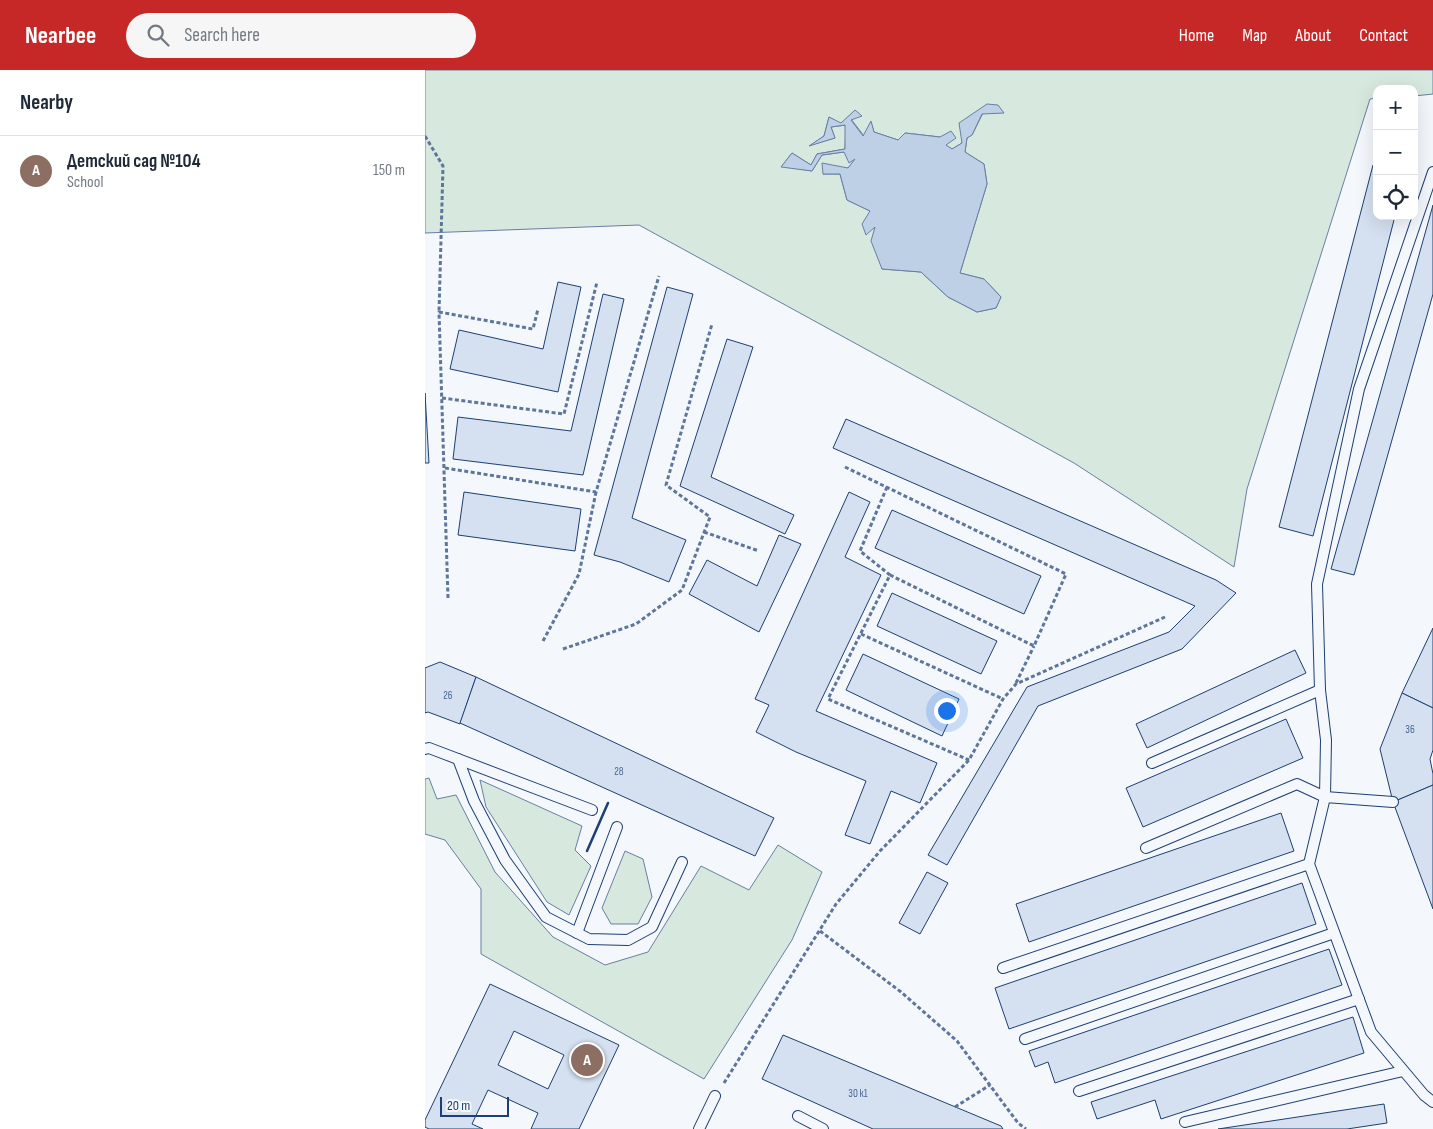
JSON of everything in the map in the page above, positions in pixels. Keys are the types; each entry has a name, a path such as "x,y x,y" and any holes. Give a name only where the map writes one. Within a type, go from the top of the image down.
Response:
{"lane":[{"path":"1433,172 1359,390 1317,584 1320,690 1326,740 1325,797 1309,864 1371,1032 1423,1095 1433,1102"},
{"path":"1151,763 1320,690"},
{"path":"425,749 429,748 592,810"},
{"path":"458,759 473,801 505,860 546,917 589,939 628,940 652,927 682,862"},
{"path":"1145,848 1297,784 1325,797 1393,802"},
{"path":"577,933 617,827"},
{"path":"1003,968 1309,864"},
{"path":"1025,1039 1334,933"},
{"path":"1079,1091 1359,999"},
{"path":"1185,1122 1403,1071"},
{"path":"699,1129 715,1096"},
{"path":"798,1116 823,1129"}],"path":[{"path":"425,136 443,166 439,312 448,598"},
{"path":"543,641 579,574 596,492 659,276"},
{"path":"442,398 564,414 597,282"},
{"path":"439,312 533,329 538,309"},
{"path":"563,649 636,624 682,590 710,517 666,485 712,324"},
{"path":"715,1096 836,904 880,851 969,760 1003,699 1016,684 1066,574 845,467"},
{"path":"445,468 596,492"},
{"path":"887,487 860,551 890,575 1034,646"},
{"path":"704,532 759,551"},
{"path":"890,575 828,700 969,760"},
{"path":"1016,684 1165,617"},
{"path":"861,634 1003,699"},
{"path":"820,931 901,992 957,1041 1019,1123 1026,1129"},
{"path":"955,1107 990,1085"},
{"path":"1019,1123 1021,1129"}],"shaded area":[{"path":"425,70 1433,70 1433,94 1418,96 1418,85 1373,85 1373,99 1370,99 1247,489 1234,567 1074,463 639,225 425,233","holes":["987,105 972,135 967,138 965,152 984,164 987,184 960,273 984,279 1001,297 996,308 977,312 948,297 921,272 882,269 875,226 870,211 847,200 840,174 823,174 848,168 858,157 844,152 822,155 812,171 782,166 792,153 811,165 817,154 845,149 846,125 831,127 835,138 811,145 824,136 829,117 841,124 855,110 851,119 864,136 871,122 874,132 898,140 905,133 940,137 945,145 952,149 962,143"]},
{"path":"429,778 437,799 456,795 495,872 553,937 605,965 648,952 701,866 749,890 778,845 822,872 792,940 704,1079 481,954 481,889 445,840 425,834 425,779"},
{"path":"480,780 582,826 575,850 591,866 569,915 547,902 486,807"},
{"path":"625,851 643,859 652,897 638,924 611,924 602,908"}],"water":[{"path":"987,104 998,105 1004,113 982,114 972,135 967,138 965,152 984,164 987,184 960,273 984,279 1001,297 996,308 977,312 948,297 921,272 882,269 871,241 875,227 866,235 862,224 870,211 847,200 840,174 823,174 822,163 848,168 855,159 849,163 844,152 822,155 812,171 781,167 792,153 811,165 817,154 845,149 845,125 831,127 835,138 809,146 824,136 829,117 841,123 855,110 862,116 851,120 863,136 871,121 874,132 898,140 905,133 940,137 951,131 956,138 946,145 952,149 962,143 959,123"}],"building":[{"path":"1373,165 1373,220 1394,220 1313,536 1279,527"},
{"path":"1433,205 1433,294 1354,575 1331,569"},
{"path":"558,282 581,287 558,392 450,369 459,330 543,349"},
{"path":"667,287 693,294 632,518 686,540 669,582 620,562 594,555"},
{"path":"603,294 624,299 583,475 453,459 458,417 571,431"},
{"path":"727,339 753,347 711,477 794,515 785,534 680,486"},
{"path":"425,393 429,463 425,463"},
{"path":"846,419 1216,580 1236,593 1182,649 1038,706 947,865 928,855 1027,687 1169,632 1195,606 833,448"},
{"path":"464,492 581,509 575,551 458,535"},
{"path":"849,492 870,502 845,557 881,575 816,711 937,763 920,803 891,791 870,844 845,835 866,781 796,752 756,732 769,705 755,699"},
{"path":"892,510 1041,576 1024,614 875,548"},
{"path":"779,535 801,544 759,632 689,594 707,560 757,586"},
{"path":"892,593 997,641 981,674 877,626"},
{"path":"1433,628 1433,708 1402,693"},
{"path":"1295,650 1306,673 1147,748 1136,724"},
{"path":"863,654 959,699 942,736 846,690"},
{"path":"440,662 476,677 460,724 428,712 425,713 425,668"},
{"path":"476,677 774,818 755,856 460,723"},
{"path":"1402,693 1433,708 1433,750 1430,759 1433,785 1393,802 1380,749"},
{"path":"1286,719 1303,758 1143,827 1126,788"},
{"path":"1433,785 1433,909 1393,802"},
{"path":"1281,813 1294,851 1029,942 1016,904"},
{"path":"927,872 948,883 920,934 899,923"},
{"path":"1302,883 1316,924 1009,1029 995,988"},
{"path":"1329,949 1342,985 1055,1083 1048,1062 1035,1067 1029,1051"},
{"path":"490,984 619,1045 579,1129 531,1129 538,1113 488,1090 472,1124 483,1129 429,1129 425,1127 425,1120","holes":["514,1031 564,1055 548,1089 498,1065"]},
{"path":"1353,1017 1364,1053 1161,1119 1155,1100 1097,1119 1091,1102"},
{"path":"783,1035 1001,1126 1003,1129 873,1129 762,1079"},
{"path":"1384,1104 1387,1123 1347,1129 1218,1129"}],"wall":[{"path":"587,851 608,803"}],"place":[{"name":"Детский сад №104","path":"587,1060"}]}
